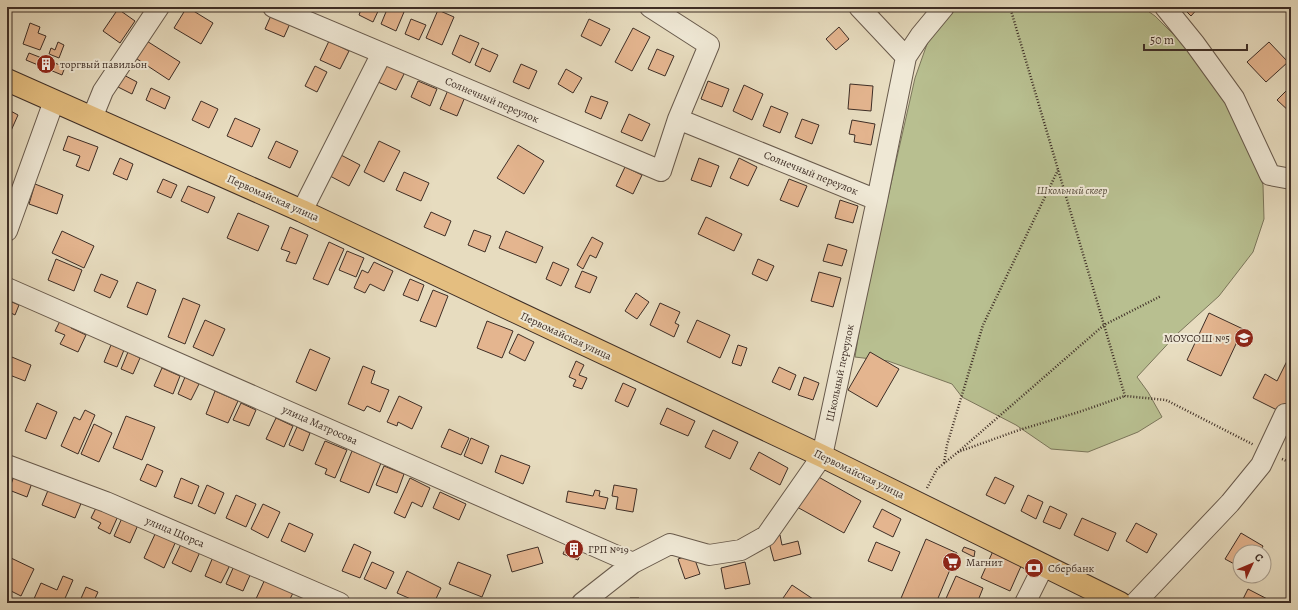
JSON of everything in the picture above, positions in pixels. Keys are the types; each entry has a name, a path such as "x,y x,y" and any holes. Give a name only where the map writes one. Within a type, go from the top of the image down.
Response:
{"main road":[{"name":"Первомайская улица","path":"7,80 302,211 822,456 1120,603"}],"street":[{"path":"92,118 103,91 159,7"},
{"name":"Солнечный переулок","path":"273,7 661,171 678,119 709,45 650,7"},
{"path":"859,7 906,57 920,36 944,7"},
{"path":"1165,7 1195,44 1234,98 1270,175 1291,179"},
{"path":"302,211 382,53"},
{"name":"Школьный переулок","path":"582,603 633,562 670,544 709,555 741,550 766,536 822,456 906,57"},
{"path":"7,231 54,101"},
{"name":"Солнечный переулок","path":"678,119 877,200"},
{"name":"улица Матросова","path":"7,288 633,562"},
{"path":"1135,603 1230,503 1261,465 1285,414"},
{"name":"улица Щорса","path":"7,465 106,502 340,603"},
{"path":"1025,603 1044,565"}],"path":[{"path":"1010,7 1125,396"},
{"path":"944,463 947,445 983,325 1058,170"},
{"path":"921,504 928,484 937,469 1104,325 1161,296"},
{"path":"958,452 1019,430 1125,396 1166,400 1291,463"}],"green space":[{"name":"Школьный сквер","path":"954,7 1142,7 1155,16 1211,72 1251,150 1263,185 1264,219 1253,252 1219,296 1177,334 1137,377 1148,392 1162,417 1138,432 1088,452 1051,449 1016,425 962,397 952,384 888,361 855,357 863,307 915,78 932,30"}],"building":[{"path":"187,7 213,23 201,44 174,28"},
{"path":"199,7 210,7 208,11"},
{"path":"362,7 380,7 373,22 359,15"},
{"path":"388,7 394,7 404,12 396,31 381,24"},
{"path":"579,7 591,7 587,12"},
{"path":"877,7 889,7 879,12"},
{"path":"1182,7 1199,7 1191,16"},
{"path":"118,9 135,21 120,43 103,31"},
{"path":"438,10 454,17 442,45 426,38"},
{"path":"273,11 292,19 284,37 265,29"},
{"path":"411,19 426,25 419,40 405,34"},
{"path":"589,19 610,29 601,46 581,36"},
{"path":"30,23 40,27 38,33 46,36 40,50 23,44"},
{"path":"839,27 849,39 836,50 826,39"},
{"path":"633,28 650,37 632,71 615,62"},
{"path":"460,35 479,43 470,63 452,54"},
{"path":"142,38 180,62 169,80 131,55"},
{"path":"329,41 349,51 340,69 320,60"},
{"path":"58,42 64,45 59,58 49,54 51,48 55,50"},
{"path":"1269,42 1288,62 1266,82 1247,62"},
{"path":"482,48 498,55 490,72 475,65"},
{"path":"657,49 674,56 665,76 648,69"},
{"name":"торгвый павильон","path":"29,53 65,67 62,75 26,60"},
{"path":"389,59 407,68 396,90 378,82"},
{"path":"521,64 537,71 529,89 513,82"},
{"path":"315,66 327,72 317,92 305,86"},
{"path":"566,69 582,78 573,93 558,84"},
{"path":"118,72 137,82 132,94 112,84"},
{"path":"418,81 437,89 430,106 411,97"},
{"path":"708,81 729,89 722,107 701,99"},
{"path":"850,84 873,86 871,111 848,109"},
{"path":"744,85 763,94 752,120 733,111"},
{"path":"1291,86 1291,113 1277,100"},
{"path":"151,88 170,97 165,109 146,100"},
{"path":"448,90 465,97 457,116 440,109"},
{"path":"591,96 608,102 601,119 585,112"},
{"path":"201,101 218,109 209,128 192,120"},
{"path":"771,106 788,113 780,133 763,126"},
{"path":"7,109 18,115 10,133 7,132"},
{"path":"629,114 650,124 642,141 621,132"},
{"path":"235,118 260,129 252,147 227,136"},
{"path":"802,119 819,125 812,144 795,137"},
{"path":"852,120 875,124 871,145 854,142 855,135 849,134"},
{"path":"68,136 98,147 89,171 76,166 80,156 63,150"},
{"path":"276,141 298,151 290,168 268,158"},
{"path":"379,141 400,151 384,182 364,172"},
{"path":"518,145 544,161 524,194 497,178"},
{"path":"341,155 360,165 349,186 330,176"},
{"path":"120,158 133,164 127,180 113,174"},
{"path":"699,158 719,166 711,187 691,180"},
{"path":"739,158 757,167 748,186 730,178"},
{"path":"625,167 642,175 633,194 616,186"},
{"path":"404,172 429,183 421,201 396,190"},
{"path":"163,179 177,185 171,198 157,192"},
{"path":"789,179 807,186 798,207 780,200"},
{"path":"35,184 63,195 57,214 29,204"},
{"path":"188,186 215,197 208,213 181,201"},
{"path":"840,200 858,206 853,223 835,218"},
{"path":"431,212 451,221 445,236 424,227"},
{"path":"238,213 269,226 258,251 227,238"},
{"path":"706,217 742,234 734,251 698,234"},
{"path":"290,227 308,235 296,264 286,261 290,252 281,249"},
{"path":"474,230 491,236 485,252 468,245"},
{"path":"62,231 94,246 84,268 52,253"},
{"path":"506,231 543,247 536,263 499,248"},
{"path":"592,237 603,243 596,258 590,255 583,269 577,265"},
{"path":"329,242 344,249 328,285 313,279"},
{"path":"828,244 847,250 842,266 823,261"},
{"path":"347,251 364,258 356,277 339,270"},
{"path":"56,259 82,270 74,291 48,280"},
{"path":"758,259 774,266 767,281 752,274"},
{"path":"374,262 393,271 384,291 370,284 365,293 354,288 362,270 368,273"},
{"path":"553,262 569,269 561,286 546,279"},
{"path":"582,271 597,277 590,293 575,287"},
{"path":"819,272 841,278 833,307 811,301"},
{"path":"101,274 118,281 110,298 94,291"},
{"path":"410,279 424,285 418,301 403,295"},
{"path":"137,282 156,290 147,315 127,307"},
{"path":"433,290 448,296 436,327 420,321"},
{"path":"636,293 649,302 637,319 625,311"},
{"path":"183,298 200,305 185,344 168,337"},
{"path":"7,300 19,305 15,315 7,311"},
{"path":"660,303 680,312 675,323 679,325 674,337 650,325"},
{"path":"1209,313 1243,329 1221,376 1187,360"},
{"path":"62,317 74,323 71,328 86,335 78,352 60,344 65,335 55,331"},
{"path":"205,320 225,329 213,356 193,347"},
{"path":"697,320 730,335 720,358 687,342"},
{"path":"487,321 513,331 502,358 477,348"},
{"path":"518,334 534,342 525,361 509,353"},
{"path":"111,345 124,350 117,367 104,362"},
{"path":"738,345 747,348 741,366 732,363"},
{"path":"310,349 330,358 316,391 296,382"},
{"path":"128,352 140,358 133,374 121,369"},
{"path":"870,352 899,369 877,407 848,390"},
{"path":"1291,353 1291,417 1253,398 1265,374 1277,381"},
{"path":"7,355 31,365 25,381 7,374"},
{"path":"576,361 584,365 579,375 587,378 582,389 573,386 576,380 569,377"},
{"path":"363,366 375,371 371,383 389,390 380,412 367,406 364,411 348,404"},
{"path":"779,367 796,375 790,390 772,382"},
{"path":"162,368 180,376 173,394 154,386"},
{"path":"185,377 199,384 191,400 178,394"},
{"path":"804,377 819,383 813,400 798,395"},
{"path":"623,383 636,389 628,407 615,401"},
{"path":"215,391 238,401 228,423 206,414"},
{"path":"399,396 422,407 412,429 398,422 397,426 387,422"},
{"path":"37,403 57,412 46,439 25,431"},
{"path":"241,403 256,410 249,426 233,420"},
{"path":"667,408 695,421 688,436 660,424"},
{"path":"85,410 95,415 78,454 61,446 74,417 80,420"},
{"path":"126,416 155,427 142,460 113,448"},
{"path":"276,418 293,426 284,447 266,439"},
{"path":"94,424 112,433 99,462 81,454"},
{"path":"297,427 310,433 303,451 289,445"},
{"path":"449,429 469,438 461,455 441,447"},
{"path":"713,430 738,442 730,459 705,447"},
{"path":"471,438 489,446 482,464 464,456"},
{"path":"325,441 347,450 335,478 325,474 327,469 315,464"},
{"path":"352,451 381,463 369,493 340,481"},
{"path":"759,452 788,468 780,485 750,469"},
{"path":"501,455 530,466 523,484 495,472"},
{"path":"147,464 163,471 156,487 140,480"},
{"path":"384,466 404,474 397,493 376,485"},
{"path":"15,473 33,480 27,497 9,490"},
{"path":"815,475 861,501 844,533 797,507"},
{"path":"995,477 1014,486 1005,504 986,495"},
{"path":"181,478 199,486 192,504 174,497"},
{"path":"410,478 430,488 422,507 412,502 405,518 394,513"},
{"path":"207,485 224,493 215,514 198,506"},
{"path":"614,485 637,489 633,512 616,509 618,497 612,496"},
{"path":"49,488 82,501 75,518 42,505"},
{"path":"595,490 600,491 599,496 608,498 605,509 566,502 568,491 593,496"},
{"path":"440,492 466,504 459,520 433,508"},
{"path":"236,495 256,504 246,527 226,518"},
{"path":"1028,495 1043,502 1036,519 1021,511"},
{"path":"263,504 280,512 268,538 251,529"},
{"path":"97,506 118,516 110,534 98,528 101,523 91,518"},
{"path":"1050,506 1067,514 1060,529 1043,522"},
{"path":"882,509 901,519 893,537 873,527"},
{"path":"122,518 138,525 130,543 114,536"},
{"path":"1082,518 1116,533 1108,551 1074,535"},
{"path":"289,523 313,534 305,552 281,541"},
{"path":"1136,523 1157,534 1147,553 1126,541"},
{"path":"156,532 176,541 164,568 144,558"},
{"path":"1241,533 1260,544 1234,544"},
{"path":"780,535 782,545 798,541 801,554 774,561 768,539"},
{"name":"ГРП №19","path":"570,538 584,544 578,560 563,554"},
{"path":"926,539 957,553 936,603 899,603"},
{"path":"876,542 900,552 892,571 868,561"},
{"path":"181,544 200,552 191,572 172,563"},
{"path":"354,544 371,552 360,578 342,571"},
{"path":"538,547 543,563 512,572 507,555"},
{"path":"964,547 975,551 974,557 962,551"},
{"path":"1232,548 1232,563 1225,559"},
{"path":"993,551 1022,564 1010,591 981,578"},
{"path":"693,554 700,574 685,579 678,559"},
{"path":"213,557 230,565 221,583 205,576"},
{"path":"11,558 34,569 21,596 7,589 7,567"},
{"path":"372,562 394,572 386,589 364,579"},
{"path":"458,562 491,575 482,597 449,584"},
{"path":"745,562 750,584 725,589 721,568"},
{"path":"234,566 251,573 243,591 226,584"},
{"path":"407,571 441,588 434,603 420,603 397,593"},
{"path":"63,576 73,580 63,603 37,603 33,601 41,583 57,590"},
{"path":"956,576 983,588 977,603 944,603"},
{"path":"266,577 294,591 288,603 260,603 255,601"},
{"path":"792,585 819,603 784,603 781,601"},
{"path":"86,587 98,592 93,603 79,603"},
{"path":"1248,589 1275,603 1241,603"},
{"path":"304,595 323,603 301,603"},
{"path":"630,598 639,598 644,603 624,603"}],"place":[{"name":"торгвый павильон","path":"46,64"},
{"name":"МОУСОШ №5","path":"1244,338"},
{"name":"ГРП №19","path":"574,549"},
{"name":"Магнит","path":"952,562"},
{"name":"Сбербанк","path":"1034,568"}]}
